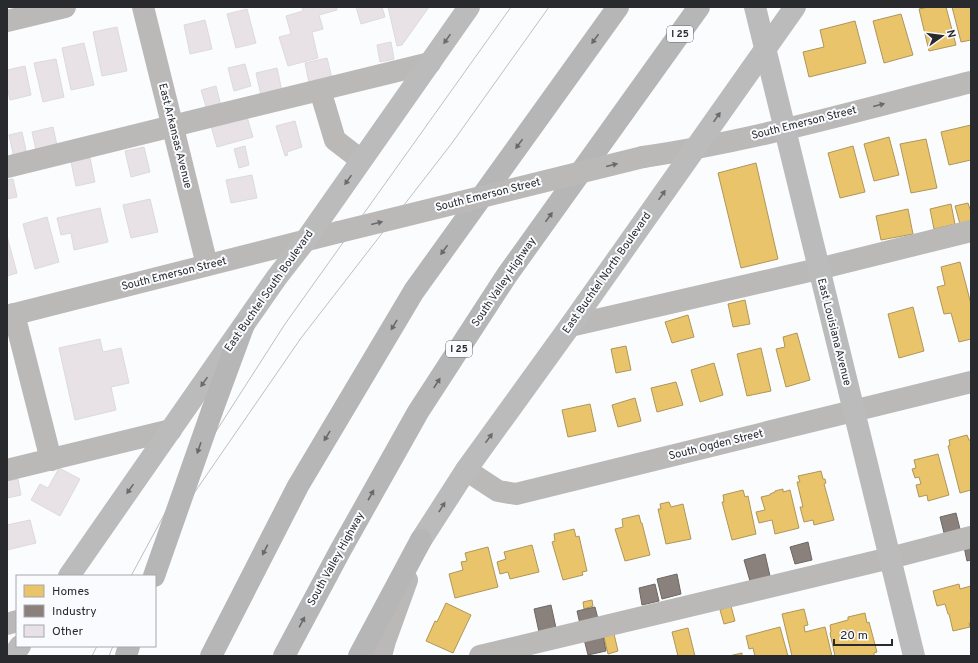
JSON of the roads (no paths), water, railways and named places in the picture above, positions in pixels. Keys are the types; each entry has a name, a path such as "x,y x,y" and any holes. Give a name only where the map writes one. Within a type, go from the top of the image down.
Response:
{"highway":[{"path":"211,656 298,486 414,291 618,7"},
{"name":"South Valley Highway","path":"284,656 340,551 418,412 507,275 699,7"},
{"path":"661,60 705,7"},
{"path":"154,575 243,327"},
{"path":"359,656 421,540"}],"main road":[{"name":"East Buchtel South Boulevard","path":"70,575 277,277 305,241 469,7"},
{"name":"East Buchtel North Boulevard","path":"421,540 466,470 570,326 795,7"},
{"name":"East Louisiana Avenue","path":"755,8 914,656"},
{"path":"13,656 19,647"}],"street":[{"path":"7,21 65,7"},
{"name":"East Arkansas Avenue","path":"143,7 207,265"},
{"path":"7,167 430,63"},
{"name":"South Emerson Street","path":"10,315 643,157 694,149 785,129 971,82"},
{"path":"320,90 335,140 361,160"},
{"path":"570,326 971,231"},
{"path":"10,315 51,460"},
{"name":"South Ogden Street","path":"466,470 498,491 516,494 971,382"},
{"path":"7,470 171,430"},
{"path":"480,656 890,558 971,537"},
{"path":"381,656 421,540"}],"tram line":[{"path":"132,575 172,500 285,324 511,7"},
{"path":"149,575 179,515 301,338 452,143 549,7"},
{"path":"92,656 96,647"},
{"path":"109,656 113,647"}]}
